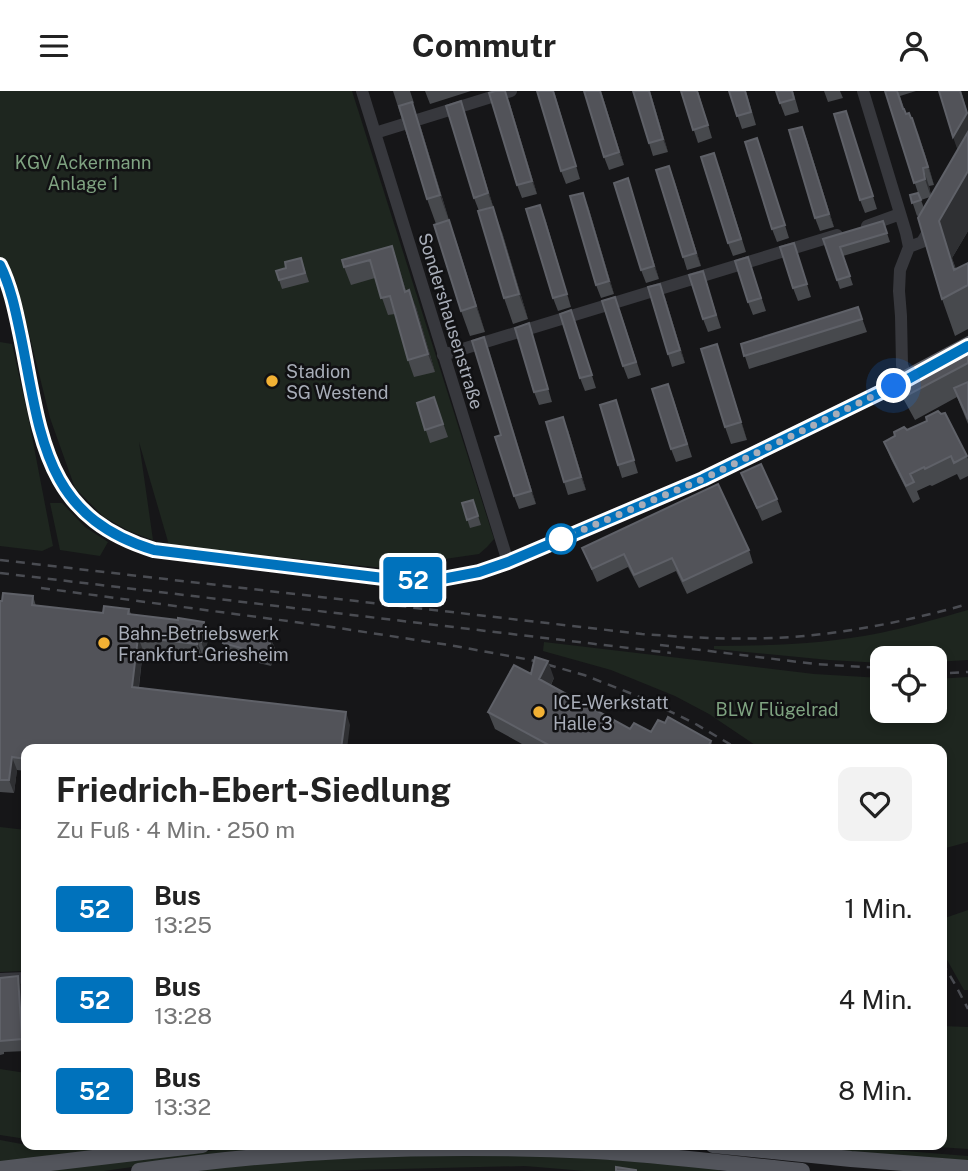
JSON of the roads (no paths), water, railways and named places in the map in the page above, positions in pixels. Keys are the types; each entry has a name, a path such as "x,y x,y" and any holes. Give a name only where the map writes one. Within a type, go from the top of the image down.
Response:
{"main road":[{"path":"0,1169 160,1150"},
{"path":"139,1171 230,1159 376,1150"},
{"path":"554,1150 598,1151 802,1171"},
{"path":"762,1150 968,1168"}],"street":[{"name":"Sondershausenstraße","path":"362,91 508,562"},
{"path":"375,134 511,91"},
{"path":"863,91 909,247 900,270 899,291 902,365 908,379"},
{"path":"909,247 922,242 940,213"},
{"path":"443,355 755,261 900,214"},
{"path":"0,265 10,289 47,455 56,476 92,519 138,545 163,551 400,580 437,580 479,572 508,562 713,475 920,372"},
{"path":"0,979 21,978"}],"railway":[{"path":"0,560 642,634 702,638 784,638 825,634 887,624 968,604"},
{"path":"0,573 671,653"},
{"path":"41,588 332,627 531,660 584,675 640,697 730,744"},
{"path":"660,645 815,664 870,667"},
{"path":"947,673 968,672"},
{"path":"947,971 968,1009"}],"place":[{"name":"Stadion SG Westend","path":"272,381"},
{"name":"Bahn-Betriebswerk Frankfurt-Griesheim","path":"104,643"},
{"name":"ICE-Werkstatt Halle 3","path":"539,712"}],"park label":[{"name":"KGV Ackermann Anlage 1","path":"83,172"},
{"name":"BLW Flügelrad","path":"777,709"}]}
